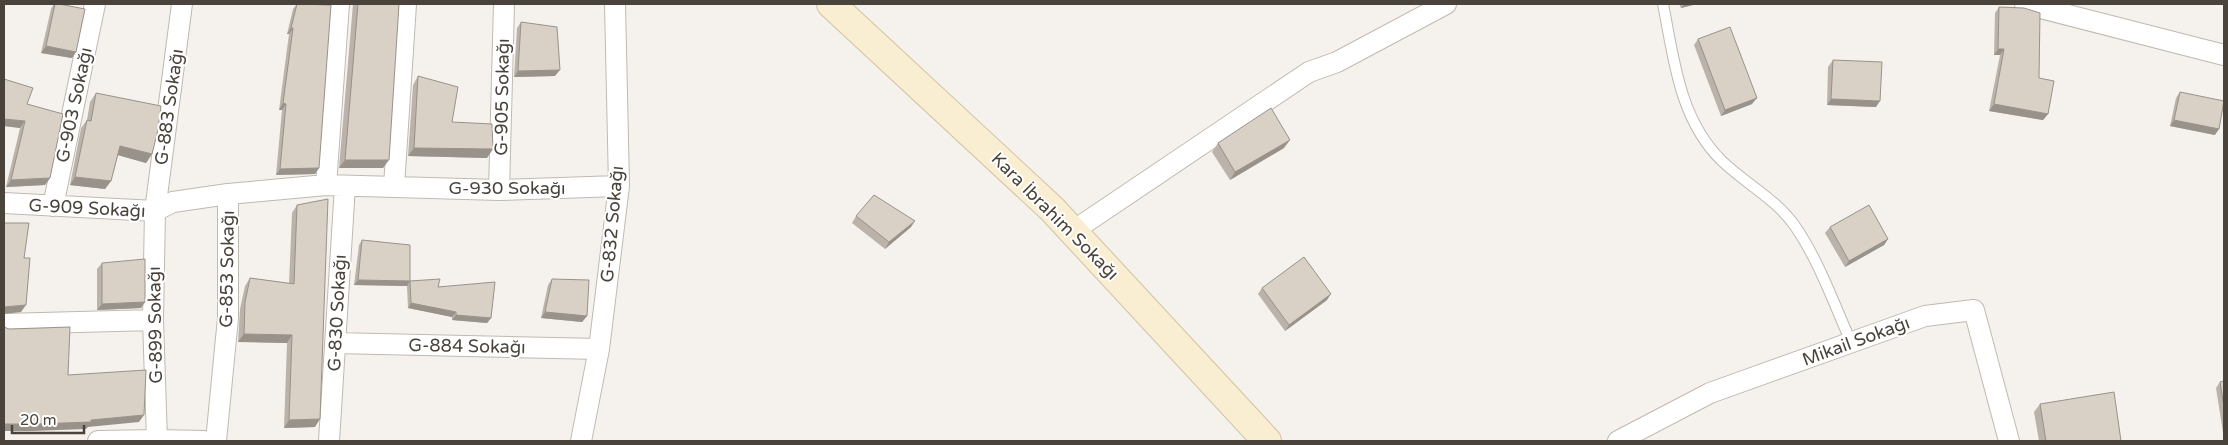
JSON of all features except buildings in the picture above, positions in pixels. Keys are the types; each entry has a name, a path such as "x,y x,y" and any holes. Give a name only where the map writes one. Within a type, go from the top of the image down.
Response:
{"street":[{"name":"G-903 Sokağı","path":"52,206 96,4"},
{"name":"G-883 Sokağı","path":"155,211 182,4"},
{"name":"G-830 Sokağı","path":"329,441 335,342 335,185 339,4"},
{"path":"394,186 406,4"},
{"name":"G-905 Sokağı","path":"499,190 504,4"},
{"name":"G-832 Sokağı","path":"581,441 598,349 619,186 615,4"},
{"name":"Kara İbrahim Sokağı","path":"831,4 1052,208 1266,441"},
{"path":"1073,231 1308,72 1337,62 1446,4"},
{"path":"2026,4 2224,55"},
{"name":"G-930 Sokağı","path":"335,185 499,190 619,186"},
{"name":"G-853 Sokağı","path":"216,441 228,318 228,194 335,185"},
{"name":"G-909 Sokağı","path":"4,203 155,211 173,202 228,194"},
{"name":"G-899 Sokağı","path":"155,211 153,320 157,440"},
{"name":"Mikail Sokağı","path":"1618,441 1710,393 1925,316 1974,310 2009,441"},
{"path":"4,324 153,320"},
{"name":"G-884 Sokağı","path":"335,342 598,349"},
{"path":"98,441 204,441"}],"lane":[{"path":"1663,4 1683,99 1700,134 1722,161 1771,200 1794,225 1811,254 1851,342"}]}
